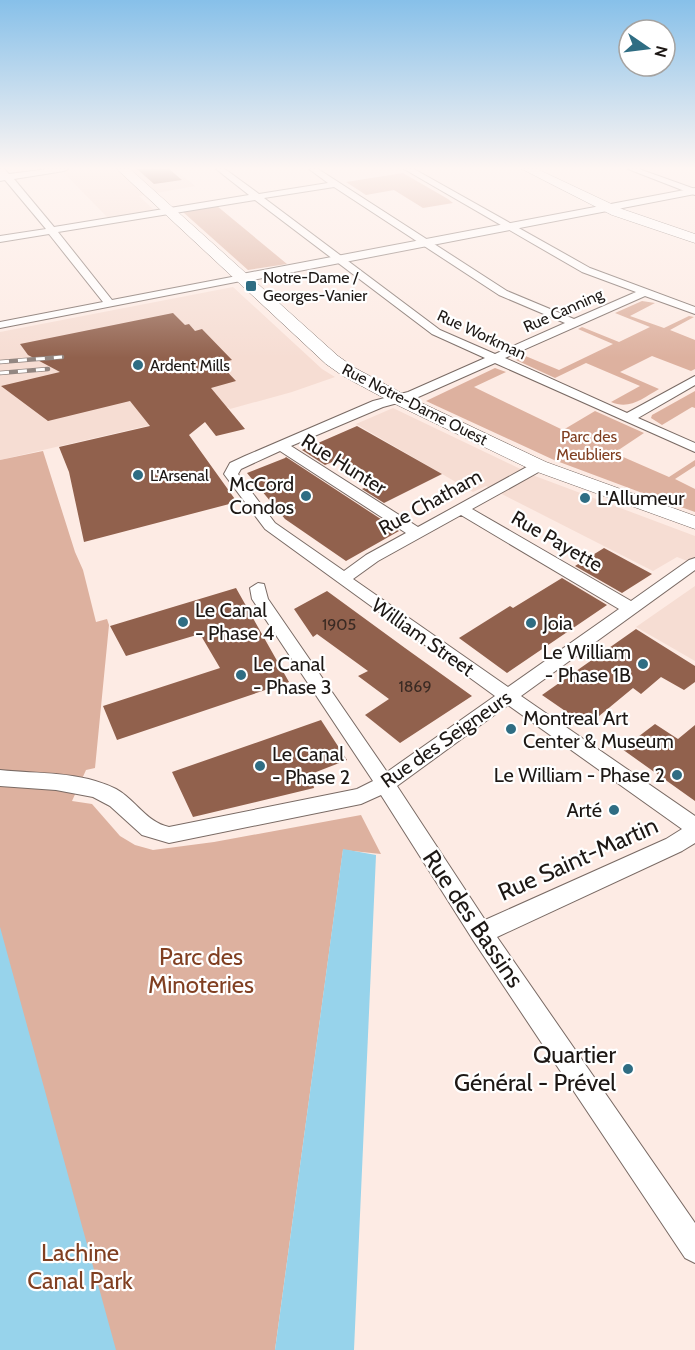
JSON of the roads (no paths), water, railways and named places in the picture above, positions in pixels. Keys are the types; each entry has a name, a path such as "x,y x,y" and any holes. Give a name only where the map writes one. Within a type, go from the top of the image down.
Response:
{"main road":[{"name":"Rue Notre-Dame Ouest","path":"192,232 337,364 401,400 539,466 695,523"},
{"path":"675,232 695,239"}],"street":[{"path":"0,239 46,232"},
{"path":"53,232 110,303"},
{"name":"Rue Workman","path":"303,232 432,329 695,448"},
{"path":"411,232 503,293 574,323"},
{"path":"0,325 489,232"},
{"path":"518,232 586,270 695,311"},
{"name":"Rue Canning","path":"233,469 378,404 401,400 643,293"},
{"path":"627,418 695,381"},
{"name":"Rue Hunter","path":"281,447 417,533"},
{"name":"Rue Chatham","path":"344,578 359,570 372,558 539,466"},
{"name":"William Street","path":"233,469 233,478 270,526 344,578 348,584 695,827"},
{"name":"Rue Payette","path":"461,509 632,609"},
{"name":"Rue des Seigneurs","path":"0,778 99,790 116,799 148,830 169,835 355,798 385,784 695,563"},
{"name":"Rue des Bassins","path":"258,588 260,599 385,784 481,933 695,1248"},
{"name":"Rue Saint-Martin","path":"481,933 674,845 695,832"}],"water":[{"path":"343,849 376,855 354,1350 275,1350"},
{"path":"0,927 116,1350 0,1350"}],"railway":[{"path":"0,362 62,357"},
{"path":"0,373 48,369"}],"place":[{"name":"Notre-Dame / Georges-Vanier","path":"251,286"},
{"name":"Ardent Mills","path":"138,365"},
{"name":"L'Arsenal","path":"138,475"},
{"name":"McCord Condos","path":"306,496"},
{"name":"L'Allumeur","path":"585,498"},
{"name":"Le Canal - Phase 4","path":"183,622"},
{"name":"Joia","path":"531,623"},
{"name":"Le William - Phase 1B","path":"643,664"},
{"name":"Le Canal - Phase 3","path":"241,675"},
{"name":"Montreal Art Center & Museum","path":"511,729"},
{"name":"Le Canal - Phase 2","path":"260,766"},
{"name":"Le William - Phase 2","path":"677,775"},
{"name":"Arté","path":"614,810"},
{"name":"Quartier Général - Prével","path":"628,1069"}],"park label":[{"name":"Parc des Meubliers","path":"589,445"},
{"name":"Parc des Minoteries","path":"201,971"},
{"name":"Lachine Canal Park","path":"80,1267"}]}
